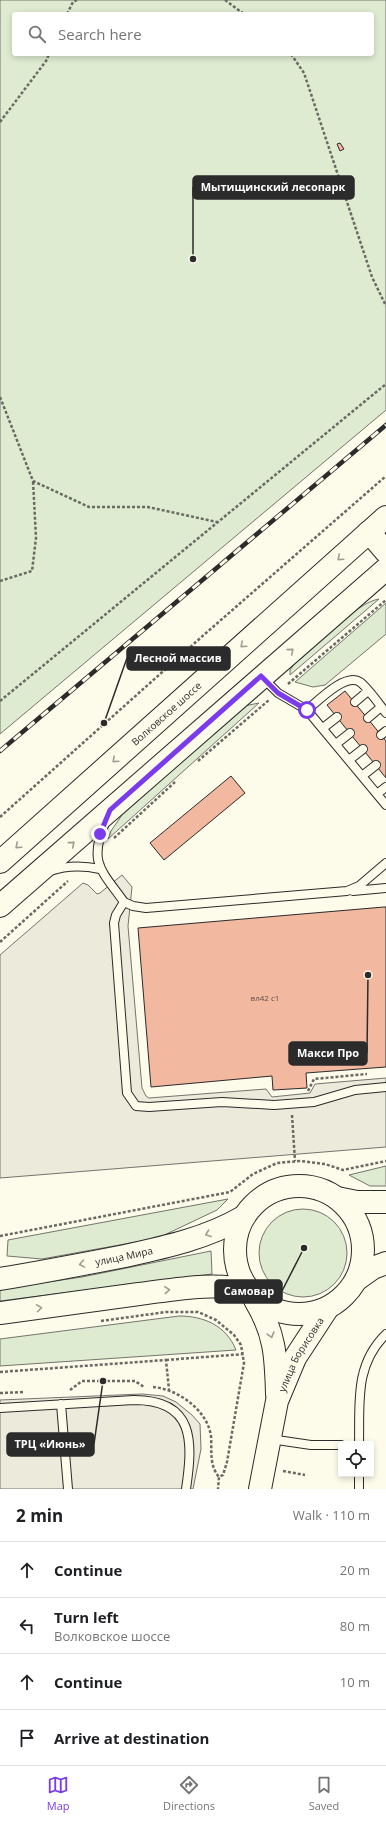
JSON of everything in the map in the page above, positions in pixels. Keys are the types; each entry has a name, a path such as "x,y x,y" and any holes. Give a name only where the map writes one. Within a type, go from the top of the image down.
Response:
{"main road":[{"name":"Волковское шоссе","path":"0,862 386,517"},
{"path":"369,532 386,552"},
{"path":"0,906 261,676 386,569"},
{"path":"0,1313 164,1291 217,1287 239,1288 251,1296 275,1310 285,1313 316,1314 327,1309 346,1295 356,1280 361,1265 362,1253 359,1232 351,1215 337,1198 321,1187 306,1185 286,1186 262,1195 253,1204 243,1218 238,1236 236,1255 240,1275 251,1296"},
{"path":"337,1198 357,1202 386,1202"},
{"name":"улица Мира","path":"0,1279 99,1261 188,1240 226,1227 243,1218"},
{"path":"356,1280 373,1268 386,1263"},
{"name":"улица Борисовка","path":"251,1296 268,1326 273,1341 277,1401"},
{"name":"улица Борисовка","path":"260,1489 277,1401 295,1358 327,1309"}],"lane":[{"path":"261,676 278,693 307,710 386,805"},
{"path":"307,710 347,680 359,681 384,710 368,718"},
{"path":"355,702 368,691"},
{"path":"323,728 337,717"},
{"path":"336,744 350,733"},
{"path":"349,760 363,749"},
{"path":"362,776 376,765"},
{"path":"377,794 386,787"},
{"path":"110,810 100,834 97,854 100,869 124,902 133,906 146,908 386,888"},
{"path":"347,891 359,886 386,864"},
{"path":"24,884 38,876 68,866 84,866 100,869"},
{"path":"124,902 116,915 114,923 127,1093 136,1106 141,1107 222,1102 264,1105 291,1104 321,1100 355,1090 386,1087"},
{"path":"360,1441 360,1385 362,1375 365,1366 386,1334"},
{"path":"0,1408 144,1400 164,1404 173,1410 184,1422 189,1438 190,1450 186,1489"},
{"path":"61,1404 68,1489"},
{"path":"270,1439 311,1445 338,1445"},
{"path":"359,1477 359,1489"}],"path":[{"path":"68,12 73,2 77,0"},
{"path":"225,0 241,12"},
{"path":"0,122 46,61 48,56"},
{"path":"292,56 304,73 372,277 386,306"},
{"path":"0,701 386,384"},
{"path":"0,397 33,481 36,538 32,571 0,581"},
{"path":"0,817 206,633 386,476"},
{"path":"33,481 89,507 148,507 218,522"},
{"path":"194,765 386,600"},
{"path":"97,854 176,781"},
{"path":"0,942 84,866"},
{"path":"296,1161 290,1092 308,1091 314,1078 372,1074"},
{"path":"0,1236 230,1192 260,1169 277,1163 296,1161 319,1163 343,1170 386,1161"},
{"path":"95,1322 166,1312 198,1312 216,1320 234,1335 241,1345 244,1354 244,1363 227,1462 223,1475 220,1477 218,1489"},
{"path":"0,1372 244,1354"},
{"path":"166,1360 169,1390"},
{"path":"283,1471 305,1475"}],"green space":[{"path":"0,0 386,0 386,410 0,734"},
{"path":"379,599 290,675 290,670 295,663 336,626 359,608"},
{"path":"386,603 386,634 325,685 313,687 295,682"},
{"path":"259,703 108,839 111,831 122,815 240,709 244,706"},
{"path":"386,1166 386,1186 370,1186 349,1175"},
{"path":"228,1199 217,1210 158,1238 42,1259 7,1256 8,1240"},
{"path":"303,1209 320,1213 334,1222 343,1236 347,1253 343,1270 334,1284 320,1293 303,1297 286,1293 272,1284 263,1270 259,1253 263,1236 272,1222 286,1213"},
{"path":"211,1251 212,1274 0,1301 0,1289 82,1277"},
{"path":"188,1316 205,1320 220,1328 232,1341 236,1350 0,1366 0,1339"}],"shaded area":[{"path":"122,875 132,887 128,926 142,1088 146,1096 149,1098 266,1089 272,1097 310,1093 315,1084 386,1078 386,1147 0,1178 0,955 83,883 88,885 97,894"},
{"path":"142,1394 163,1396 176,1402 192,1415 200,1424 201,1449 193,1489 0,1489 0,1400"}],"building":[{"path":"340,143 344,149 340,151 337,144"},
{"path":"345,691 386,741 386,778 327,705"},
{"path":"231,776 245,793 164,860 150,843"},
{"path":"386,907 386,1067 306,1073 307,1088 273,1090 272,1076 151,1087 138,928"}],"railway":[{"path":"0,751 386,425"}],"place":[{"name":"Мытищинский лесопарк","path":"193,259"},
{"name":"Лесной массив","path":"104,723"},
{"name":"Макси Про","path":"368,975"},
{"name":"Самовар","path":"304,1248"},
{"name":"ТРЦ «Июнь»","path":"103,1381"}],"route":[{"path":"100,834 110,810 261,676 278,693 307,710"}]}
